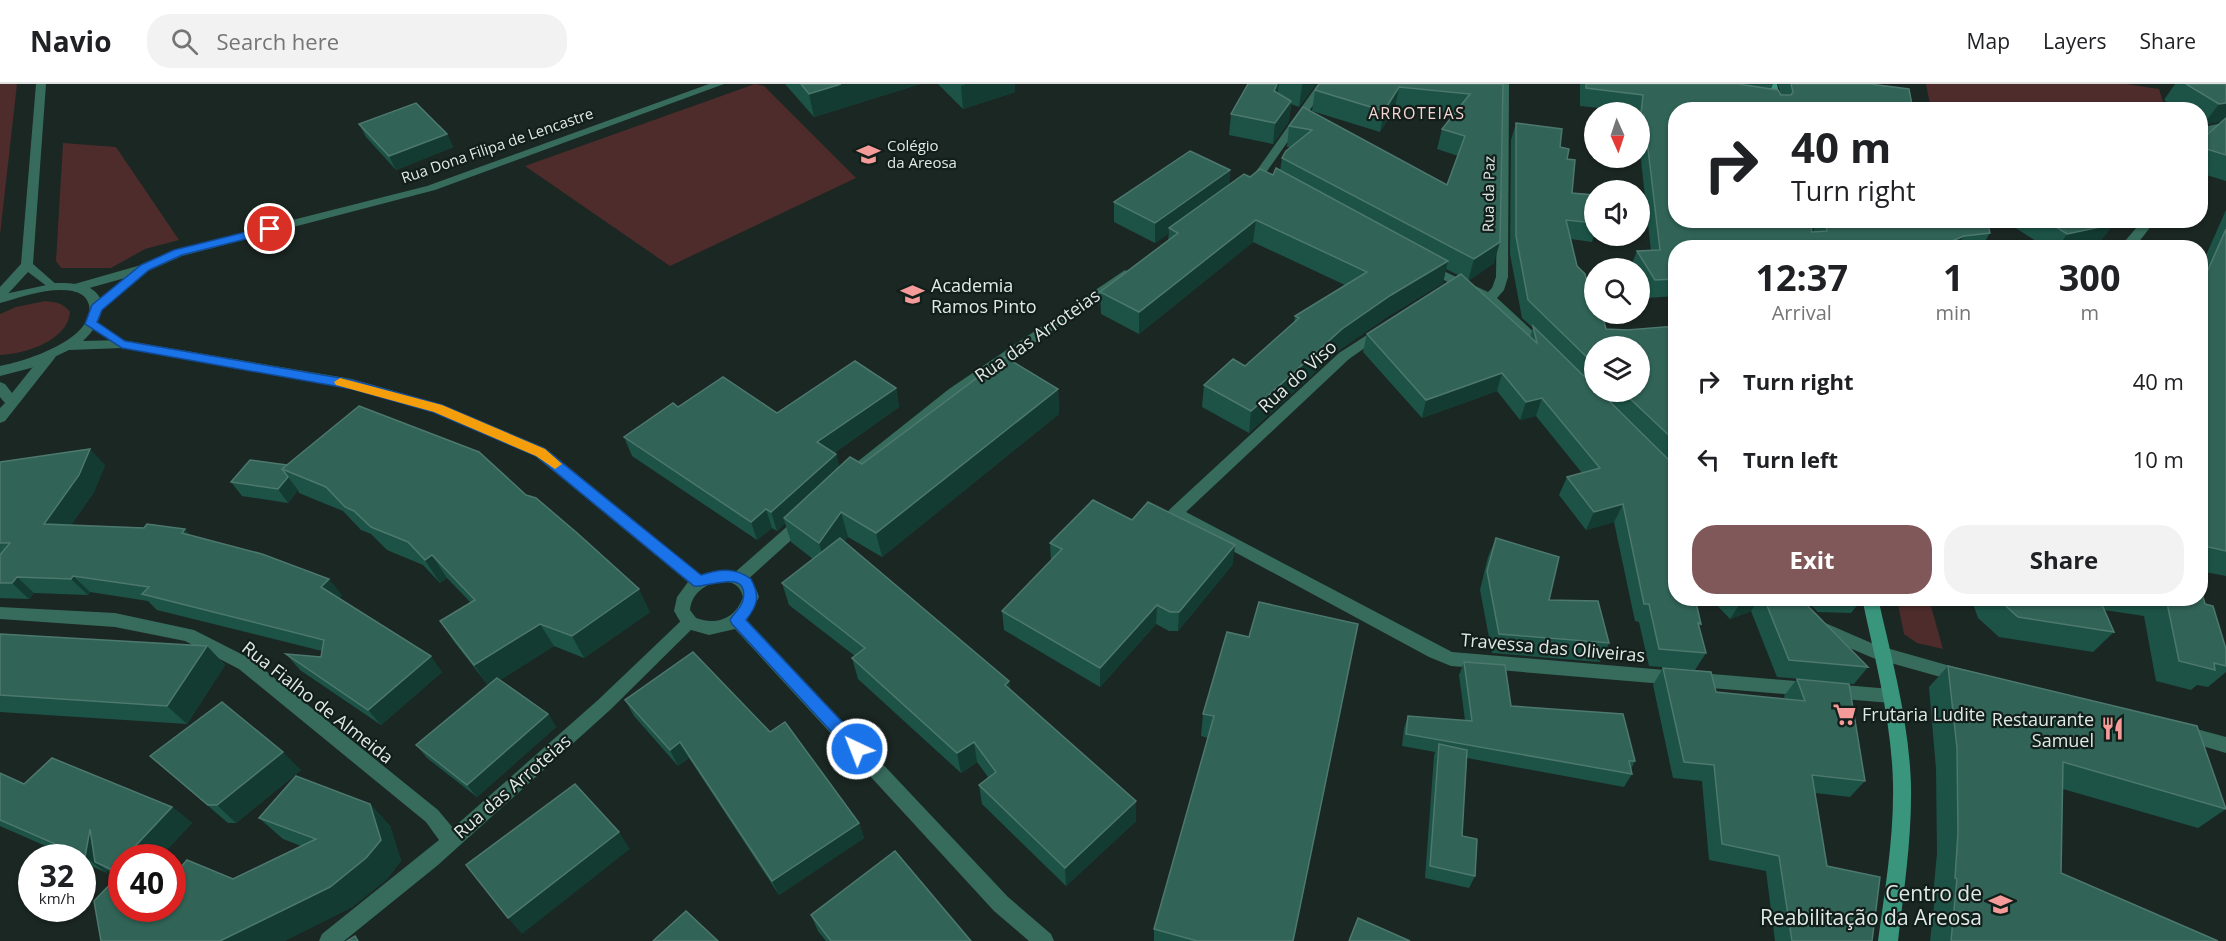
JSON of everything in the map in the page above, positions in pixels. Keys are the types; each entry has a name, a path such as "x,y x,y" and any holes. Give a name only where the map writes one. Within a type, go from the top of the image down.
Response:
{"main road":[{"path":"1772,84 1774,102"},
{"path":"1872,606 1891,696 1902,784 1900,845 1888,941"}],"street":[{"path":"0,297 27,265 41,84"},
{"name":"Rua Dona Filipa de Lencastre","path":"75,288 145,267 178,253 431,188 719,84"},
{"path":"1237,193 1263,177 1323,84"},
{"name":"Rua da Paz","path":"1489,298 1498,290 1502,277 1504,84"},
{"path":"2208,130 2226,125"},
{"path":"2134,240 2144,228"},
{"path":"1417,262 1451,287 1489,298 1554,358"},
{"path":"27,265 52,286"},
{"name":"Rua das Arroteias","path":"848,479 888,441 1137,265"},
{"name":"Rua Dona Filipa de Lencastre","path":"96,308 145,267"},
{"path":"0,297 52,286 75,288 87,292 94,299 96,308 91,324 67,346 29,364 0,371"},
{"name":"Rua do Viso","path":"1175,513 1344,356 1393,322"},
{"path":"91,324 122,344"},
{"path":"67,346 122,344 352,384 438,408 540,452 699,582"},
{"path":"0,418 11,401 49,356"},
{"path":"0,387 11,401"},
{"path":"739,578 814,510"},
{"name":"Travessa das Oliveiras","path":"1175,513 1435,652 1451,658 1891,696"},
{"path":"720,575 739,578 746,583 751,597 750,605 738,620 718,628 707,629 690,624 682,611 685,595 699,582 720,575"},
{"name":"Rua Fialho de Almeida","path":"0,613 115,620 188,635 245,664 432,816 451,840"},
{"path":"1809,618 1839,638 1882,654 1976,680"},
{"path":"738,620 1001,904 1044,941"},
{"name":"Rua das Arroteias","path":"329,941 451,840 604,705 690,624"},
{"path":"2163,728 2226,744"}],"shaded area":[{"path":"0,84 17,84 0,235"},
{"path":"755,84 764,86 856,178 670,266 525,166"},
{"path":"1926,84 2126,84 2159,89 2163,102 1930,102"},
{"path":"63,143 116,147 179,240 145,249 111,268 61,268 56,261"},
{"path":"45,301 59,303 70,312 62,331 32,349 0,355 0,314 16,307"},
{"path":"1898,606 1931,606 1943,649 1917,643 1904,634"}],"building":[{"path":"801,84 841,84 809,94"},
{"path":"1248,84 1277,84 1274,91 1291,101 1275,123 1231,114"},
{"path":"1319,84 1503,84 1500,242 1474,259 1282,158 1286,151 1312,130 1289,126 1303,107 1447,185 1465,136 1442,129 1470,94 1399,87 1384,111 1315,90"},
{"path":"1586,84 1738,84 1778,90 1781,95 1791,95 1793,92 1791,84 1870,84 1909,89 1911,102 1668,102 1668,228 1811,228 1812,232 1827,231 1826,228 1989,228 1990,233 1964,236 1954,240 1668,240 1668,279 1655,280 1650,272 1650,258 1641,258 1637,251 1660,250 1650,166 1650,102 1642,102 1643,95 1586,88"},
{"path":"2186,84 2226,84 2226,103 2219,104"},
{"path":"416,103 447,134 389,156 359,124"},
{"path":"2226,118 2226,155 2208,149 2208,134"},
{"path":"1516,123 1562,129 1560,147 1569,149 1567,159 1575,160 1572,193 1584,194 1584,222 1566,220 1577,266 1584,273 1584,324 1605,324 1606,329 1627,330 1668,327 1668,434 1634,402 1650,402 1650,336 1584,336 1584,354 1528,300 1516,236"},
{"path":"1190,151 1230,170 1155,223 1114,202"},
{"path":"1276,168 1448,261 1391,295 1342,329 1251,411 1204,385 1233,359 1245,366 1299,318 1295,316 1367,272 1256,220 1139,312 1100,292 1178,233 1169,228 1244,174 1250,177 1260,169 1273,175"},
{"path":"2058,228 2095,228 2067,234"},
{"path":"2226,229 2226,551 2208,547 2208,270"},
{"path":"1461,274 1537,343 1533,326 1584,376 1584,402 1610,402 1668,459 1668,606 1697,606 1701,624 1698,623 1706,653 1659,649 1649,604 1644,604 1623,504 1594,512 1567,477 1600,468 1542,398 1526,402 1502,373 1426,400 1367,334"},
{"path":"1005,357 1058,389 876,533 841,512 819,543 784,518 850,457 862,464"},
{"path":"855,361 896,388 817,442 836,454 771,512 766,509 751,522 624,437 673,403 678,407 723,377 777,413"},
{"path":"359,406 479,452 526,495 536,498 576,532 639,589 572,636 540,624 474,665 440,621 475,600 432,555 425,560 408,542 371,527 354,511 345,507 326,487 282,469"},
{"path":"90,449 79,475 44,524 144,528 147,524 185,529 182,533 262,554 329,579 321,587 431,656 368,710 286,654 321,657 324,640 142,594 149,587 73,576 71,579 17,577 12,583 0,583 0,555 10,543 0,543 0,462"},
{"path":"250,460 287,465 282,469 288,477 278,489 231,482"},
{"path":"1093,500 1132,520 1148,502 1235,545 1179,612 1170,612 1157,605 1100,668 1002,611 1062,549 1050,543"},
{"path":"840,538 1009,681 1005,685 1136,801 1065,868 979,785 996,772 974,742 957,753 852,658 865,648 782,583"},
{"path":"1496,538 1559,557 1549,600 1598,601 1609,643 1499,634 1487,571"},
{"path":"1259,602 1358,624 1293,941 1197,941 1154,929 1214,716 1203,714 1227,632 1249,637"},
{"path":"1767,606 1808,606 1868,667 1789,660"},
{"path":"2006,606 2103,606 2114,632 2018,617"},
{"path":"2168,606 2213,606 2226,649 2226,666 2214,663 2215,670 2179,661"},
{"path":"0,634 207,646 167,706 0,695"},
{"path":"693,652 770,732 785,722 859,823 772,881 680,742 670,750 625,700"},
{"path":"1464,662 1505,665 1511,706 1623,714 1635,761 1629,761 1632,774 1406,734 1408,716 1472,721"},
{"path":"1948,666 2197,726 2226,809 2063,762 2061,873 2218,941 1951,941 1957,879 1955,878 1958,833 1957,748"},
{"path":"1663,668 1711,672 1716,692 1805,701 1797,679 1849,684 1865,781 1812,775 1827,866 1880,877 1872,941 1792,941 1779,856 1722,844 1714,765 1684,762"},
{"path":"497,678 548,714 467,785 416,745"},
{"path":"222,702 283,752 217,805 208,805 150,756"},
{"path":"1439,744 1467,750 1462,836 1477,839 1475,876 1430,866"},
{"path":"52,758 172,807 137,844 108,844 108,868 96,862 96,844 92,844 90,829 87,844 55,844 0,820 0,773 24,784"},
{"path":"296,776 370,804 381,840 366,858 330,887 220,941 101,941 96,899 108,886 108,922 186,922 187,860 233,879 316,839 259,818"},
{"path":"575,784 619,832 508,918 466,865"},
{"path":"895,851 971,941 831,941 811,915"},
{"path":"686,911 718,941 653,941"},
{"path":"1358,918 1410,941 1349,941"},
{"path":"355,936 358,941 347,941"}],"slow traffic":[{"path":"340,382 438,408 540,452 555,464"}],"place":[{"name":"Colégio da Areosa","path":"869,154"},
{"name":"Academia Ramos Pinto","path":"913,295"},
{"name":"Frutaria Ludite","path":"1844,714"},
{"name":"Restaurante Samuel","path":"2112,729"},
{"name":"Centro de Reabilitação da Areosa","path":"2000,905"}],"district":[{"name":"ARROTEIAS","path":"1417,113"}],"route":[{"path":"270,229 178,253 145,267 96,308 91,324 122,344 352,384 438,408 540,452 699,582 709,577 730,575 746,583 750,590 750,605 738,620 857,749"}]}
